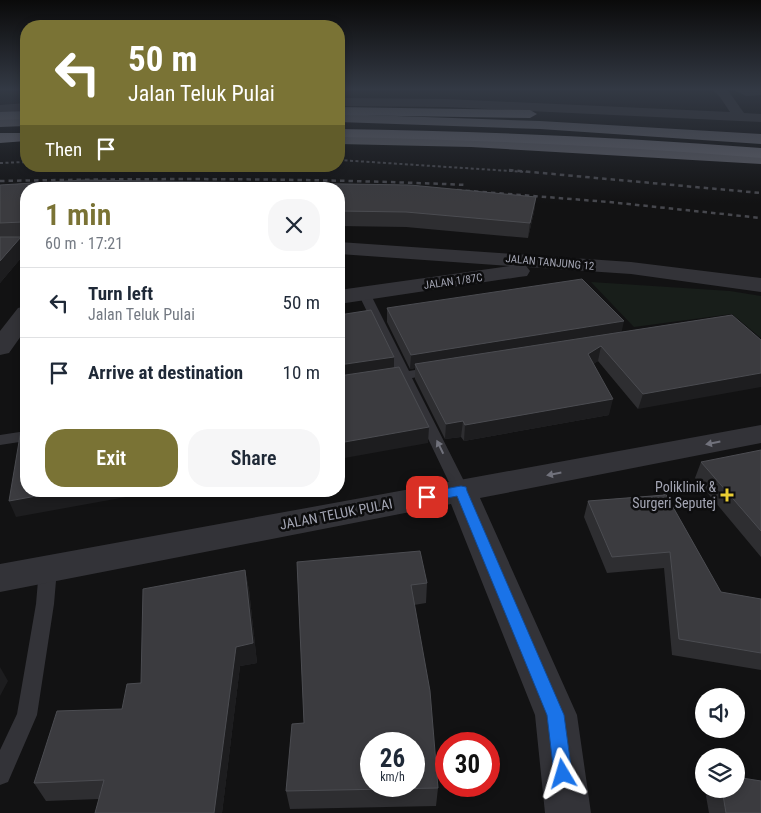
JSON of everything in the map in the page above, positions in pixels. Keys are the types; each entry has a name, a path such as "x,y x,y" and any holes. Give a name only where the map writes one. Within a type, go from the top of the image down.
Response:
{"highway":[{"path":"408,127 761,143"},
{"path":"571,127 761,139"},
{"path":"717,127 761,130"},
{"path":"0,129 20,128"},
{"path":"345,133 463,135 640,143 761,153"},
{"path":"0,140 20,138"},
{"path":"345,139 471,142 761,159"}],"street":[{"path":"0,245 20,244"},
{"name":"JALAN TANJUNG 12","path":"345,248 503,258 672,272 761,285"},
{"name":"JALAN 1/87C","path":"345,296 568,264"},
{"path":"10,343 20,324"},
{"name":"JALAN TELUK PULAI","path":"0,578 761,434"},
{"path":"461,491 556,715 568,813"}],"lane":[{"path":"364,293 461,491"},
{"path":"376,380 444,369"},
{"path":"0,440 20,437"},
{"path":"0,774 27,715 48,569"}],"shaded area":[{"path":"591,282 730,291 761,296 761,338 732,314 634,327"}],"building":[{"path":"84,180 214,182 50,182"},
{"path":"20,184 20,222 0,223 0,185"},
{"path":"345,184 410,185 536,197 530,223 406,212 345,211"},
{"path":"0,237 20,237 20,238 0,261"},
{"path":"582,279 624,321 411,355 387,308"},
{"path":"371,310 394,357 345,364 345,314"},
{"path":"732,315 761,340 761,373 643,394 601,346 588,354 613,399 465,425 463,421 446,424 415,364"},
{"path":"399,367 429,427 345,442 345,375"},
{"path":"20,436 20,497 31,497 9,501"},
{"path":"761,450 761,531 701,462"},
{"path":"664,491 721,592 761,599 761,653 679,639 670,552 612,557 588,501 665,495"},
{"path":"420,551 427,583 411,585 430,691 435,752 435,788 425,788 425,732 360,732 360,790 286,791 292,724 304,723 297,562"},
{"path":"245,570 253,643 236,647 214,813 95,813 104,780 34,783 57,711 122,709 127,684 141,683 143,589"},
{"path":"745,778 761,781 761,813 726,813 724,798 745,798"}],"railway":[{"path":"345,160 526,172"},
{"path":"0,163 20,162"},
{"path":"509,170 761,193"},
{"path":"0,181 234,179 467,185"},
{"path":"457,190 609,202 761,218"}],"place":[{"name":"Poliklinik & Surgeri Seputej","path":"727,495"}],"route":[{"path":"427,497 461,491 556,715 563,774"}]}
